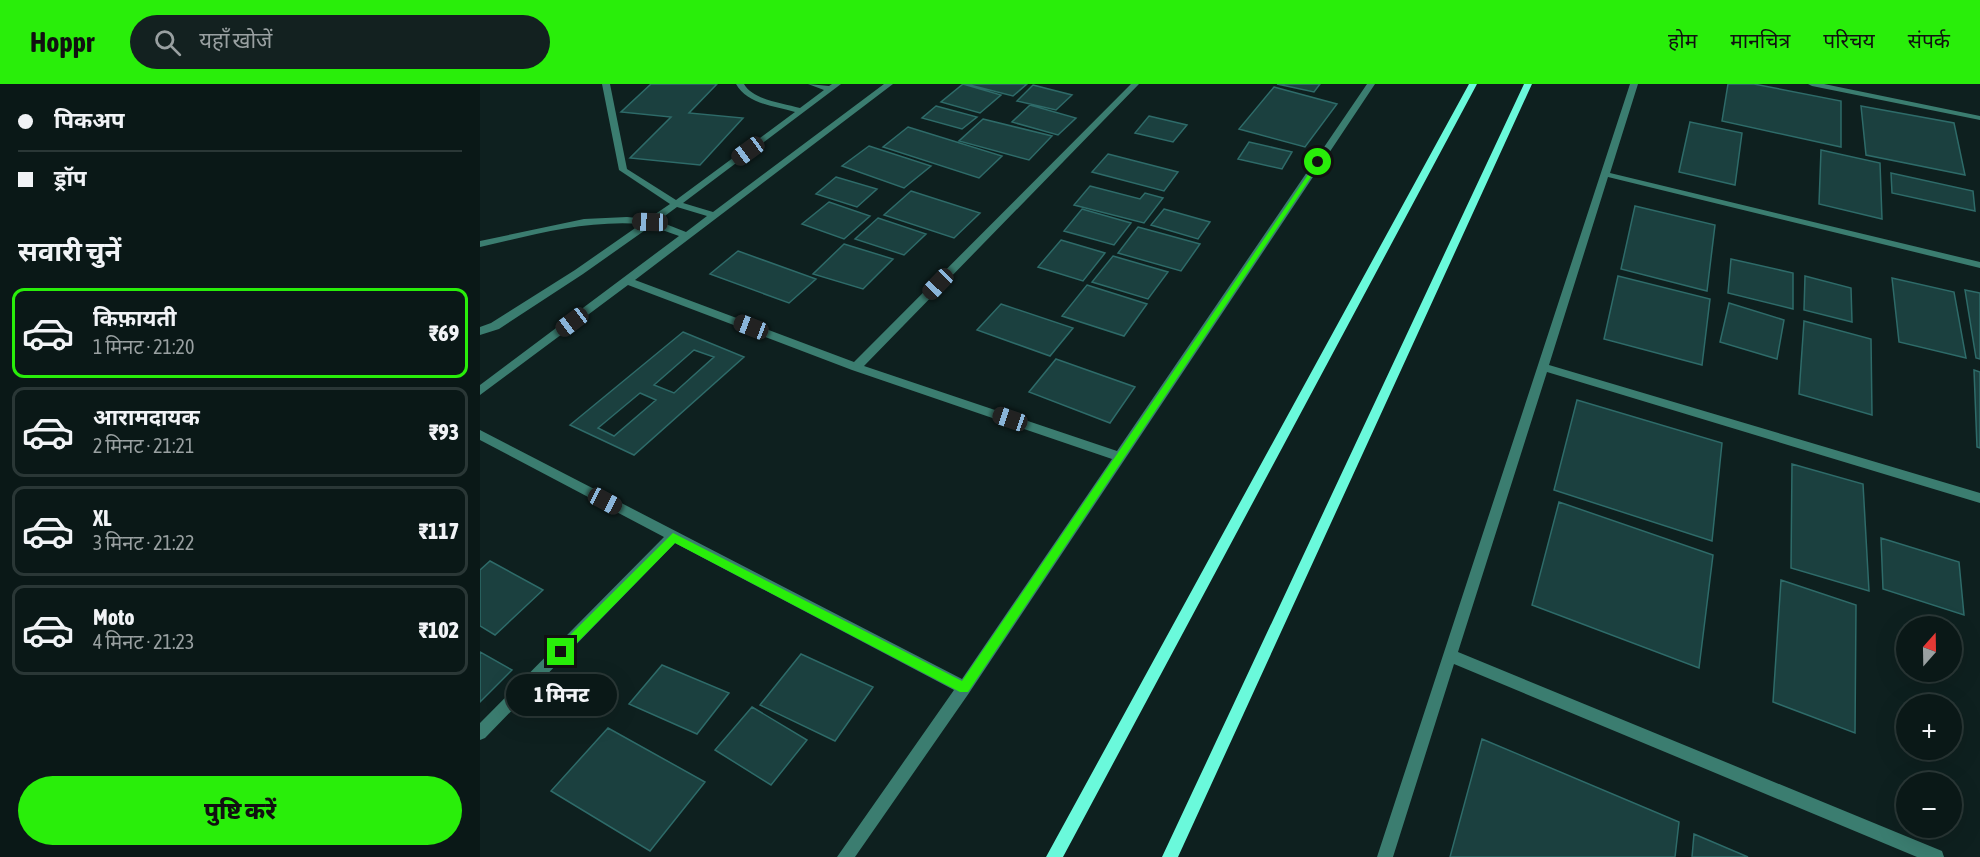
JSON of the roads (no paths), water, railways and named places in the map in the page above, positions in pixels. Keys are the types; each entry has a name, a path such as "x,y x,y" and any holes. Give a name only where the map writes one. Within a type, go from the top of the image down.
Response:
{"street":[{"path":"606,84 623,170 676,204 714,215"},
{"path":"740,84 745,93 802,111"},
{"path":"812,84 834,86"},
{"path":"480,391 889,84"},
{"path":"856,367 1135,84"},
{"path":"845,857 964,688 1371,84"},
{"path":"1054,857 1473,84"},
{"path":"1170,857 1528,84"},
{"path":"1385,857 1634,84"},
{"path":"1812,84 1980,118"},
{"path":"480,331 495,326 650,222 834,86"},
{"path":"1605,174 1980,265"},
{"path":"480,244 559,226 622,221 650,222 687,236"},
{"path":"627,281 856,367 1120,457"},
{"path":"1542,367 1980,498"},
{"path":"480,435 964,688"},
{"path":"480,733 673,537"},
{"path":"1450,655 1936,857"}]}
